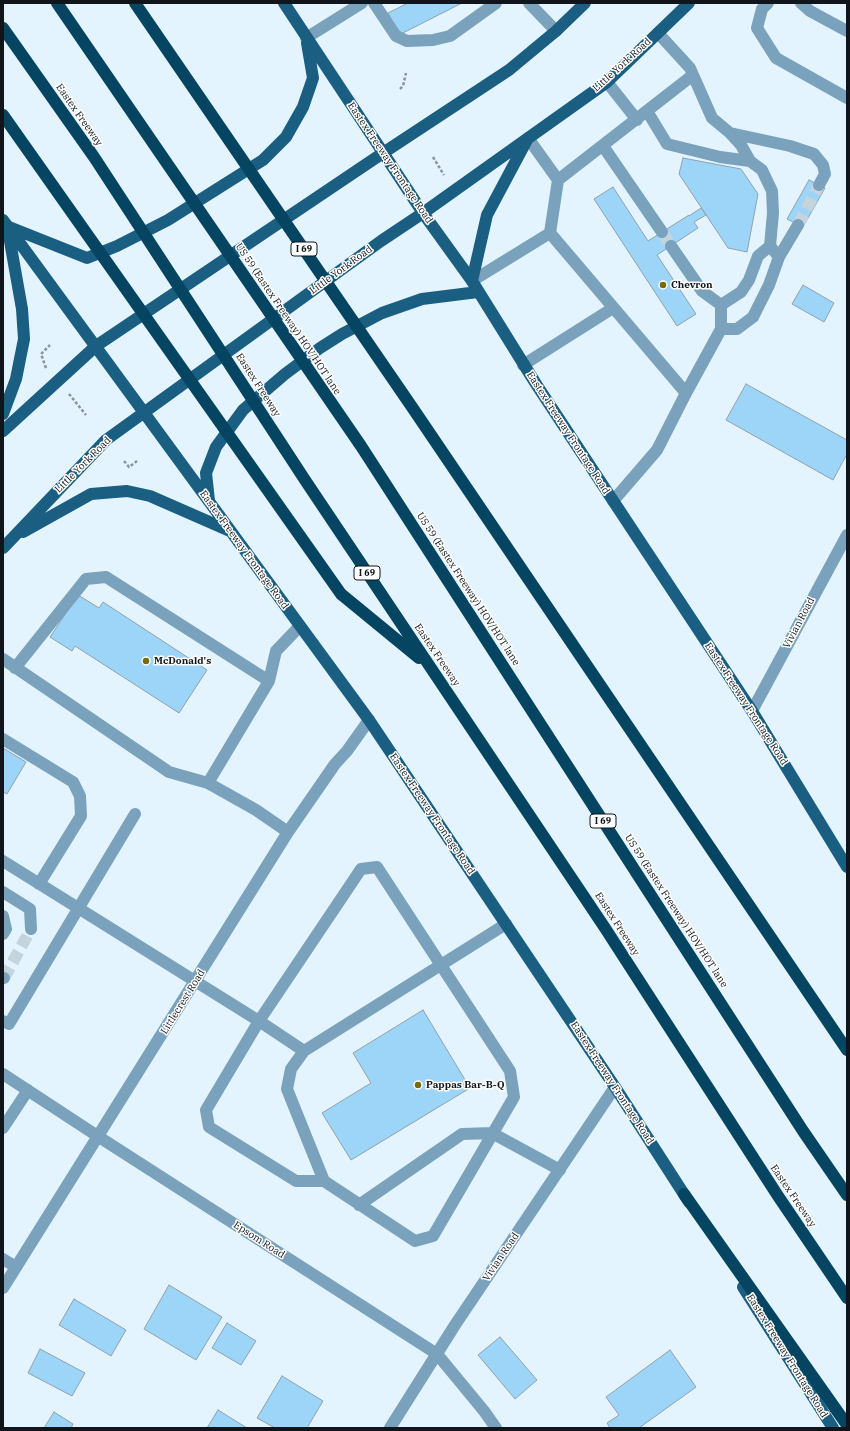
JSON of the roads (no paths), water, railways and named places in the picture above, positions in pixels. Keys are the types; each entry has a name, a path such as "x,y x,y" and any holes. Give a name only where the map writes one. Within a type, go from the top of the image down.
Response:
{"highway":[{"name":"US 59 (Eastex Freeway) HOV/HOT lane","path":"57,3 362,446 795,1117 847,1195"},
{"name":"I 69","path":"135,3 414,410 847,1050"},
{"name":"Eastex Freeway","path":"3,28 94,157 305,480 606,928 778,1196 847,1298"},
{"path":"3,116 341,594 430,666"},
{"path":"684,1194 847,1425"}],"main road":[{"name":"Eastex Freeway Frontage Road","path":"284,3 423,213 472,281 523,365 752,711 847,867"},
{"path":"3,430 96,346 509,70 556,31 585,3"},
{"name":"Little York Road","path":"3,548 106,440 381,241 423,213 607,82 689,3"},
{"path":"5,223 87,258 117,246 168,220 263,160 286,137 303,107 313,78 306,38"},
{"path":"472,281 487,216 528,138"},
{"name":"Eastex Freeway Frontage Road","path":"5,223 369,720 616,1087 833,1428"},
{"path":"3,414 16,379 24,339 22,309 5,223"},
{"path":"209,502 206,473 216,448 243,410 285,374 337,337 382,313 422,299 478,292"},
{"path":"13,537 91,494 128,491 150,496 231,532"}],"street":[{"path":"306,38 362,3"},
{"path":"374,3 396,36 407,41 433,40 450,36 496,3"},
{"path":"529,3 556,31"},
{"path":"768,3 762,9 757,28 776,58 847,98"},
{"path":"800,3 810,11 847,31"},
{"path":"658,33 690,68 712,118 730,133 741,145 750,161 762,170 772,191 773,213 770,246 779,257"},
{"path":"558,180 693,75"},
{"path":"607,82 637,120"},
{"path":"648,111 667,144 720,157 750,161"},
{"path":"730,133 790,146 814,154 823,165 825,174 819,185"},
{"path":"528,138 558,180 550,233 686,393"},
{"path":"603,146 662,232"},
{"path":"722,329 737,329 753,318 769,285 779,257 798,225"},
{"path":"472,281 550,233"},
{"path":"671,246 702,291 722,305"},
{"path":"722,305 741,292 749,280 758,256 770,246"},
{"path":"613,501 657,450 686,393 722,329 722,305"},
{"path":"523,365 613,308"},
{"name":"Vivian Road","path":"752,711 847,534"},
{"path":"15,668 86,579 106,577 269,681"},
{"path":"208,783 269,681 276,651 300,626"},
{"path":"3,659 169,772 208,783 256,810 288,832"},
{"name":"Littlecrest Road","path":"3,1288 99,1137 288,832 335,764 369,720"},
{"path":"3,738 72,782 80,796 81,816 39,884"},
{"path":"3,1021 9,1024 135,814"},
{"path":"3,861 259,1021 304,1051"},
{"path":"324,1181 296,1181 209,1127 206,1110 259,1021 361,869 376,867 441,966 510,1071 514,1097 433,1236 415,1241 324,1181 287,1089 291,1069 304,1051 441,966 506,924"},
{"path":"3,892 30,909 31,929"},
{"path":"3,916 6,929 3,934"},
{"name":"Epsom Road","path":"3,1074 437,1354 484,1411 496,1428"},
{"name":"Vivian Road","path":"390,1428 437,1354 616,1087"},
{"path":"3,1128 28,1090"},
{"path":"359,1205 462,1134 492,1133 560,1170"},
{"path":"3,1259 16,1267"}],"tunnel":[{"path":"798,225 819,185"},
{"path":"662,232 671,246"},
{"path":"4,978 31,929"}],"place":[{"name":"Chevron","path":"663,285"},
{"name":"McDonald's","path":"146,661"},
{"name":"Pappas Bar-B-Q","path":"418,1085"}]}
